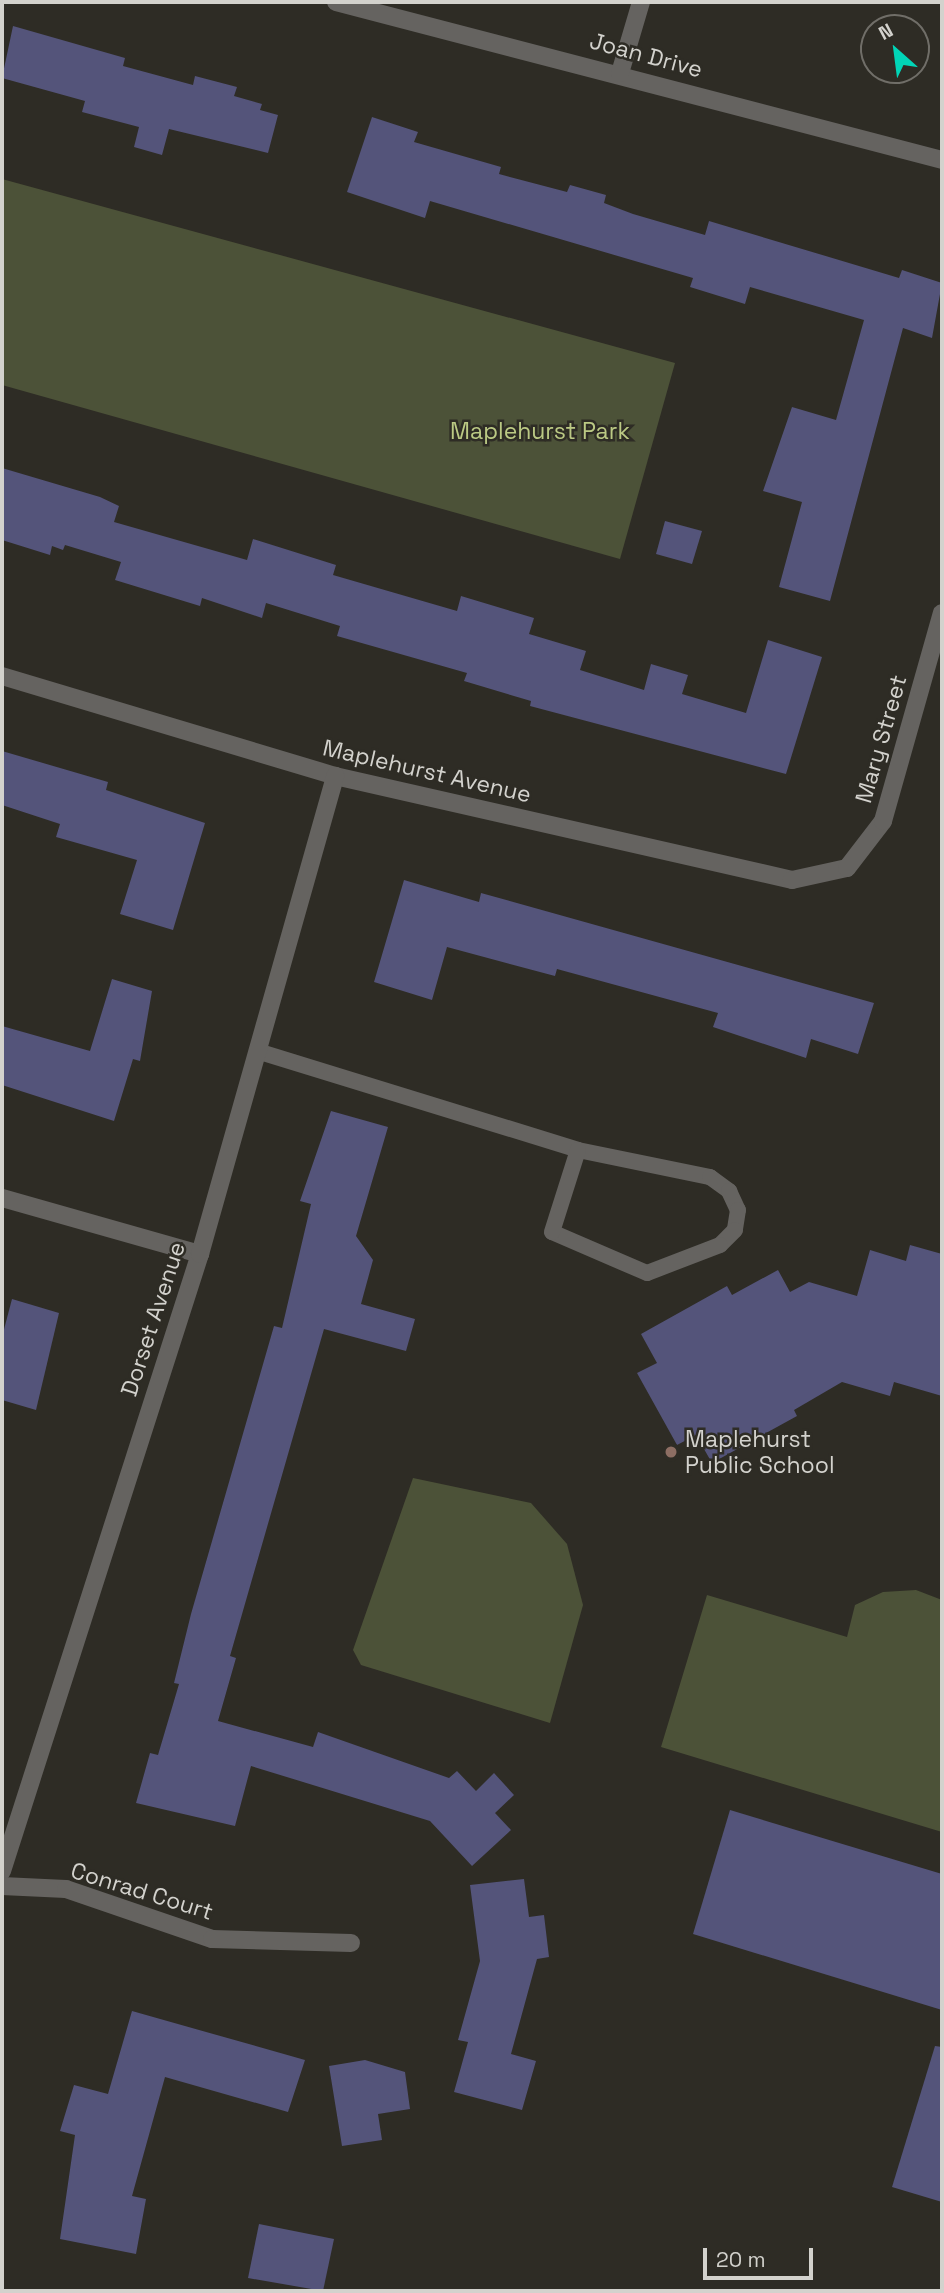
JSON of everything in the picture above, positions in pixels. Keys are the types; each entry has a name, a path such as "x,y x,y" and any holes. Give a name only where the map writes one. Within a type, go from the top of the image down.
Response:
{"street":[{"name":"Joan Drive","path":"336,2 620,73 942,160"},
{"path":"620,73 641,2"},
{"name":"Mary Street","path":"847,868 883,821 942,613"},
{"name":"Maplehurst Avenue","path":"2,676 335,776 792,880 847,868"},
{"name":"Dorset Avenue","path":"2,1871 200,1254 335,776"},
{"path":"2,1198 200,1254"},
{"name":"Conrad Court","path":"2,1886 66,1889 212,1939 351,1943"}],"lane":[{"path":"257,1051 578,1150 710,1177 729,1191 738,1210 736,1230 720,1245 647,1273 552,1232 578,1150"}],"green space":[{"name":"Maplehurst Park","path":"2,179 675,363 620,559 2,385"},
{"path":"413,1478 531,1503 567,1544 583,1605 550,1723 361,1665 353,1650"},
{"path":"916,1590 942,1600 942,1832 661,1747 707,1595 847,1637 855,1605 883,1592"}],"building":[{"path":"13,26 125,58 123,66 193,85 195,76 237,87 234,96 262,104 260,110 278,115 268,153 169,129 162,155 134,147 139,127 82,112 85,101 2,78"},
{"path":"372,117 418,132 414,142 501,167 499,174 567,192 570,185 606,195 604,203 705,235 709,221 899,278 902,270 942,283 932,338 903,328 830,601 779,587 802,502 763,491 792,407 836,420 864,320 750,287 745,304 690,287 693,278 430,201 425,218 347,192"},
{"path":"2,468 100,497 119,506 114,522 247,560 253,539 336,565 333,575 457,611 461,596 534,618 529,634 586,651 580,670 644,690 651,664 688,675 682,694 746,713 768,640 822,657 786,774 530,706 531,701 464,681 467,673 337,636 340,626 266,603 262,618 202,598 200,606 115,580 121,562 65,545 63,550 52,546 50,555 2,540"},
{"path":"665,521 702,531 692,564 656,554"},
{"path":"2,751 108,782 106,790 205,823 173,930 120,914 137,860 56,837 60,824 2,805"},
{"path":"404,880 479,902 481,893 874,1003 858,1054 811,1039 806,1058 713,1027 718,1013 557,969 555,976 447,947 432,1000 374,982"},
{"path":"112,979 152,991 140,1061 133,1059 114,1121 2,1085 2,1026 90,1051"},
{"path":"331,1111 388,1127 356,1236 373,1260 361,1304 415,1319 406,1351 324,1329 230,1656 236,1658 218,1721 313,1747 318,1732 449,1778 457,1771 476,1791 494,1773 514,1795 495,1813 511,1830 472,1866 430,1821 251,1766 235,1826 136,1803 150,1753 158,1755 179,1684 174,1683 191,1614 274,1326 282,1328 311,1204 300,1201"},
{"path":"910,1245 942,1254 942,1396 894,1382 890,1396 842,1382 794,1410 797,1416 712,1463 696,1435 677,1445 637,1373 657,1363 641,1334 727,1286 732,1295 778,1270 790,1292 809,1282 857,1296 870,1250 906,1261"},
{"path":"12,1299 59,1313 36,1410 2,1400 2,1337"},
{"path":"730,1810 942,1874 942,2010 693,1934"},
{"path":"524,1879 529,1917 544,1915 549,1957 537,1959 511,2054 536,2061 522,2110 454,2092 468,2042 458,2040 480,1961 470,1885"},
{"path":"132,2011 305,2060 288,2112 165,2077 132,2196 146,2199 136,2254 60,2239 75,2135 60,2131 74,2085 108,2094"},
{"path":"935,2046 942,2047 942,2202 892,2187"},
{"path":"365,2060 405,2072 410,2109 378,2114 382,2140 342,2146 329,2066"},
{"path":"259,2224 334,2239 323,2291 248,2278"}],"place":[{"name":"Maplehurst Public School","path":"671,1452"}]}
